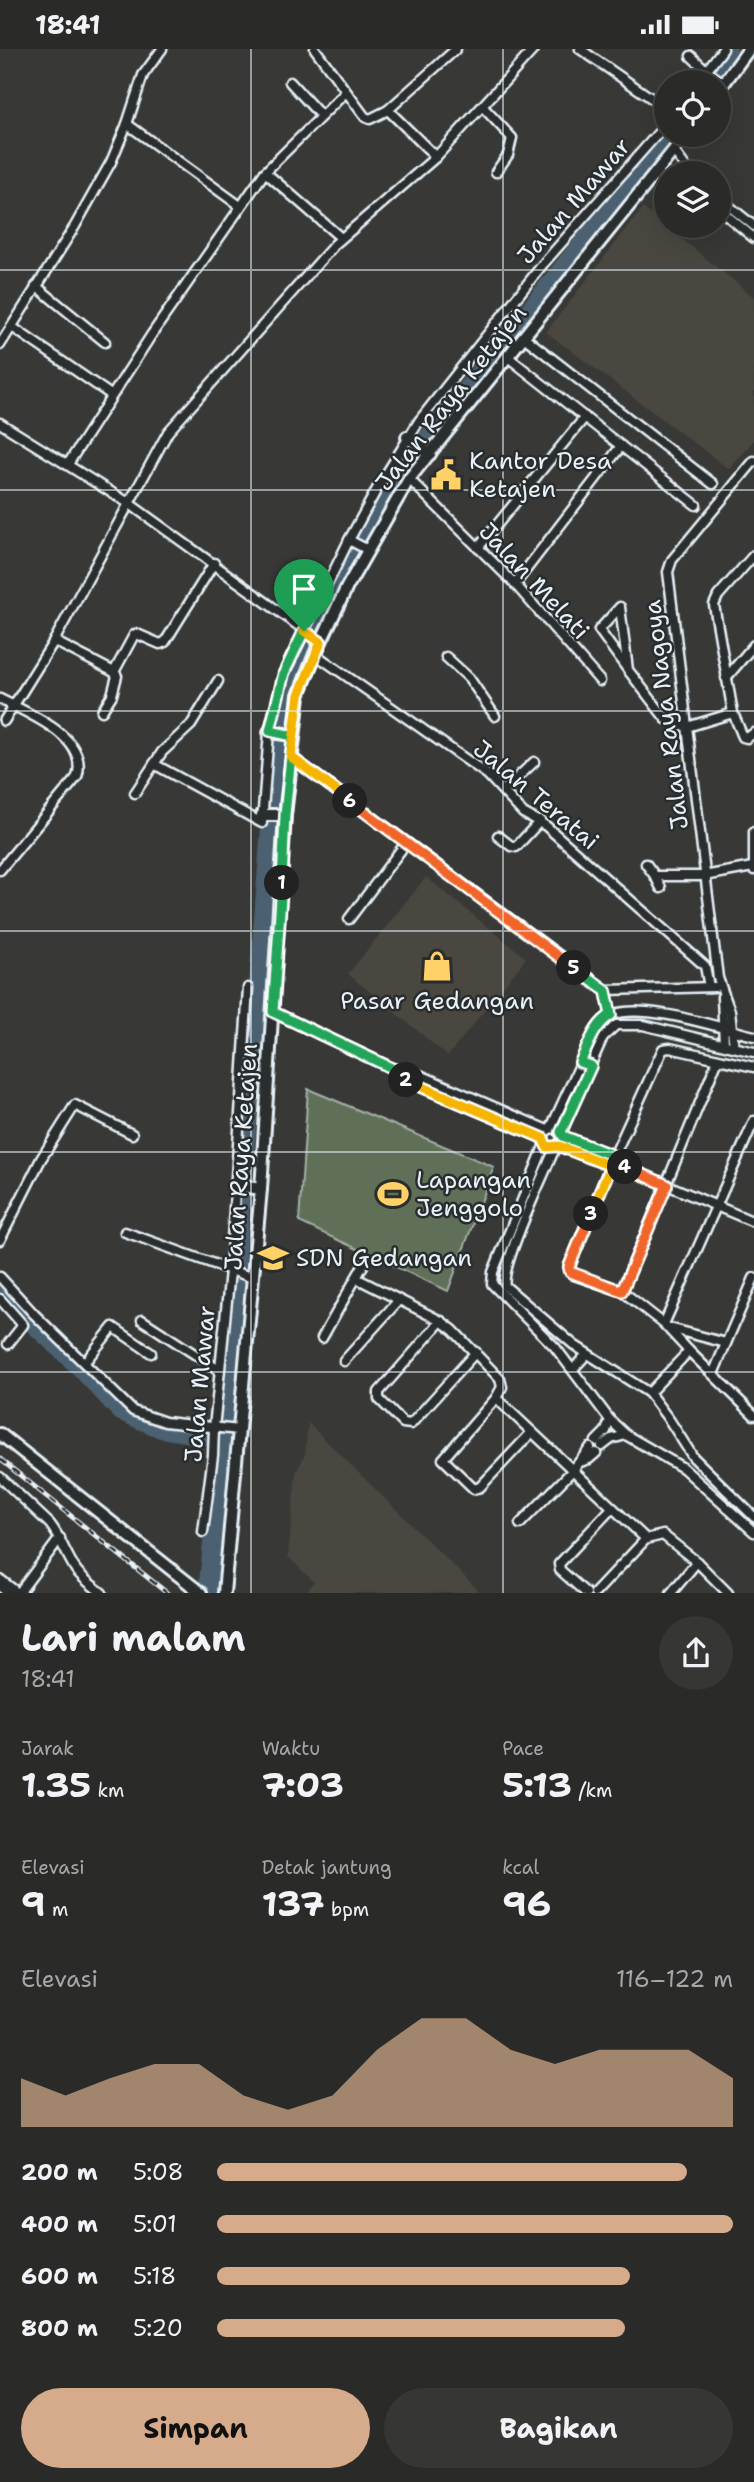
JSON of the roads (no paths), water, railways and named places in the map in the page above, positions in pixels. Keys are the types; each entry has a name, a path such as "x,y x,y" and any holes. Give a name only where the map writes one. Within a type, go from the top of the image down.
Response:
{"highway":[{"path":"0,1583 16,1593"}],"street":[{"path":"0,345 111,162 143,75 162,49"},
{"path":"315,49 368,119 388,110 456,49"},
{"path":"4,721 54,641 168,432 307,273 341,238 436,157 534,49"},
{"path":"580,49 654,100"},
{"path":"709,70 723,49"},
{"path":"731,72 748,49"},
{"path":"691,56 706,70"},
{"path":"290,82 321,116"},
{"path":"68,464 111,395 240,205 265,172 346,92"},
{"path":"483,107 512,138 508,155 496,172"},
{"path":"388,110 436,157"},
{"path":"127,124 240,205"},
{"name":"Jalan Mawar","path":"271,817 272,732 284,673 312,636 350,540 409,438 543,264 654,138"},
{"name":"Jalan Raya Ketajen","path":"669,161 677,147"},
{"path":"674,151 681,161"},
{"path":"265,172 341,238"},
{"name":"Jalan Raya Ketajen","path":"224,1593 273,1012 271,817 291,757 290,735 299,695 315,654 312,636 428,453 654,183"},
{"path":"731,208 754,226"},
{"path":"731,219 754,238"},
{"path":"36,286 105,342"},
{"path":"12,327 111,395"},
{"path":"524,337 713,484"},
{"path":"508,357 696,505"},
{"path":"478,548 585,417"},
{"path":"0,423 130,504 312,636"},
{"path":"409,438 428,453"},
{"path":"515,584 621,446"},
{"name":"Jalan Raya Nagoya","path":"724,1044 730,1011 718,978 669,567 754,461"},
{"name":"Jalan Melati","path":"410,479 515,584 600,681"},
{"path":"350,540 365,549"},
{"path":"754,555 714,603 733,713 743,737 747,738 754,733"},
{"path":"114,672 135,634 160,644 165,642 214,563"},
{"path":"628,670 619,607 599,629 628,670 666,719 687,727 733,713"},
{"path":"54,641 117,676 102,711"},
{"path":"726,678 754,645"},
{"name":"Jalan Teratai","path":"315,654 488,775 523,813 540,821 705,966 712,987 606,991"},
{"path":"446,657 469,678 495,716"},
{"path":"135,793 166,746 191,725 218,681"},
{"path":"0,699 57,731 71,744 79,766 77,777 0,870"},
{"path":"272,732 290,735"},
{"path":"291,757 606,991 611,1015"},
{"path":"504,790 534,762"},
{"path":"154,764 271,817"},
{"path":"498,836 515,847 540,821"},
{"path":"655,876 705,876 754,868 754,834"},
{"path":"349,919 406,843"},
{"path":"646,865 661,888"},
{"name":"Jalan Mawar","path":"203,1532 217,1429 219,1370 233,1272 248,988"},
{"path":"273,1012 400,1072 409,1082 485,1114 546,1135 562,1134 614,1156 625,1167"},
{"path":"754,1036 651,1013 627,1012 611,1015 604,1020 596,1030 546,1135 493,1272 492,1284 573,1369 610,1420 625,1435 683,1468 754,1532"},
{"path":"741,1520 751,1514 693,1457 649,1393 587,1354 506,1287 504,1274 605,1033 610,1028 620,1024 643,1025 754,1052"},
{"name":"Jalan Raya Nagoya","path":"727,1030 734,1047"},
{"path":"753,1409 689,1351 667,1326 622,1291 574,1275 569,1267 614,1156 663,1049 670,1048 754,1067"},
{"path":"622,1291 718,1059"},
{"path":"580,1062 591,1066"},
{"path":"400,1072 413,1072 490,1104 546,1135 557,1147 611,1166 625,1167 754,1221"},
{"path":"485,1114 490,1104"},
{"path":"0,1240 41,1159 75,1105 132,1134"},
{"path":"667,1326 754,1121"},
{"path":"237,1185 259,1189"},
{"path":"125,1232 251,1278"},
{"path":"504,1245 513,1248"},
{"path":"322,1338 365,1262"},
{"path":"0,1277 133,1411 165,1422 236,1430"},
{"path":"356,1278 441,1321 476,1352 500,1380 502,1387 496,1398 443,1457 444,1462 474,1489 477,1489 532,1432"},
{"path":"713,1374 754,1278"},
{"path":"0,1299 23,1325 8,1344"},
{"path":"344,1361 398,1301"},
{"path":"142,1320 219,1370"},
{"path":"441,1321 379,1392 379,1399 403,1423 411,1424 476,1352"},
{"path":"667,1326 726,1343"},
{"path":"85,1362 113,1327 150,1353"},
{"path":"649,1393 689,1351"},
{"path":"573,1369 587,1354"},
{"path":"496,1398 646,1539"},
{"path":"520,1524 596,1447 610,1420"},
{"path":"0,1434 201,1593"},
{"path":"596,1447 625,1435"},
{"path":"683,1468 693,1457"},
{"path":"0,1477 50,1524 80,1575 102,1593"},
{"path":"586,1593 559,1570 559,1564 612,1508"},
{"path":"595,1593 646,1539 663,1535 697,1562 728,1593"},
{"path":"16,1593 60,1538"},
{"path":"671,1593 697,1562"}],"waterway":[{"path":"713,70 728,49"},
{"path":"207,1593 223,1438 272,802 293,685 363,537 401,471 658,147"},
{"path":"0,1287 121,1412 161,1429 212,1437"}],"railway":[{"path":"0,1459 167,1593"}],"place":[{"name":"Kantor Desa Ketajen","path":"446,475"},
{"name":"Pasar Gedangan","path":"437,966"},
{"name":"Lapangan Jenggolo","path":"393,1194"},
{"name":"SDN Gedangan","path":"273,1258"}]}
